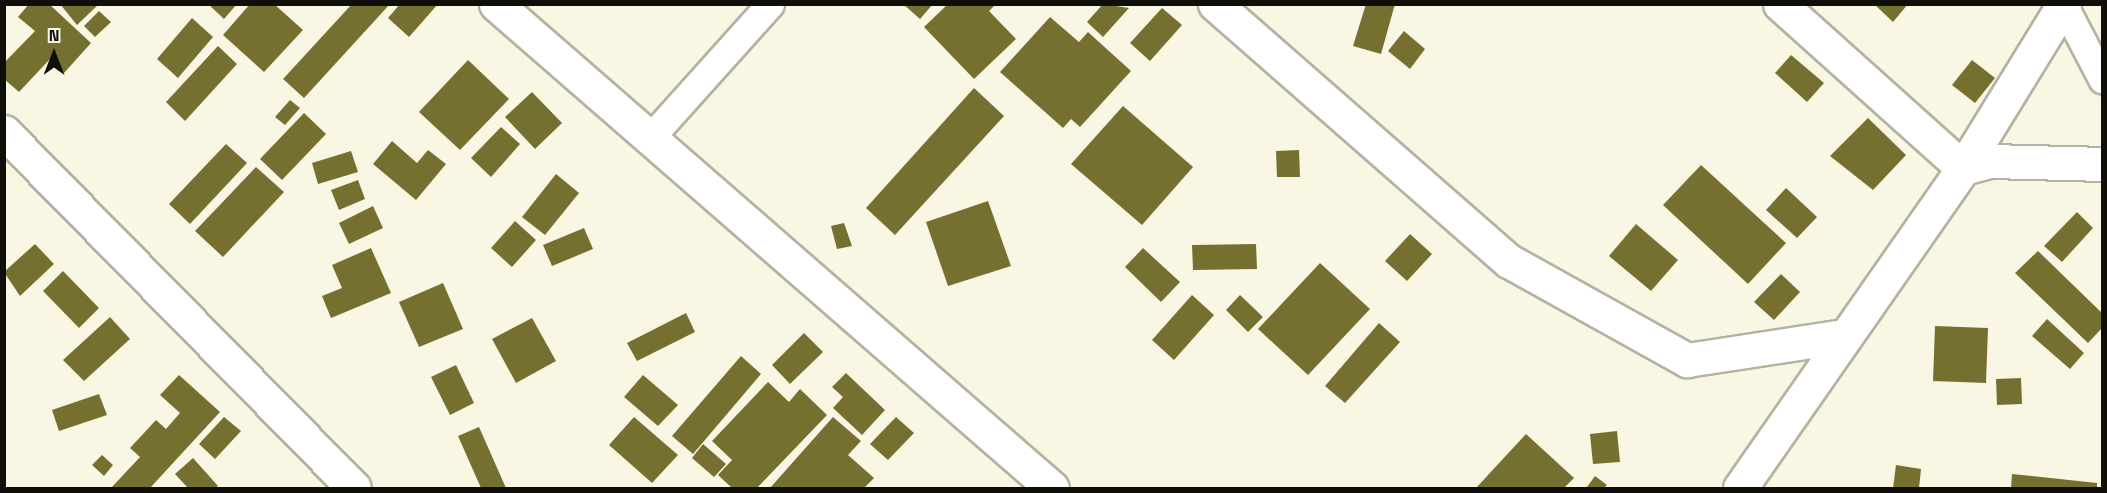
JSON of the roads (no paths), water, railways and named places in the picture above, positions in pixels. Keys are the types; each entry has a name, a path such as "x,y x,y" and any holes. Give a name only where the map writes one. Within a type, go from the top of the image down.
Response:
{"street":[{"path":"496,4 1052,489"},
{"path":"1215,4 1509,261 1687,360 1843,336"},
{"path":"1779,4 1963,168"},
{"path":"1740,489 1843,336 1963,168 2063,5"},
{"path":"4,132 354,489"},
{"path":"1963,168 1990,161 2103,164"}],"lane":[{"path":"649,139 770,4"},
{"path":"2063,5 2103,79"}]}
